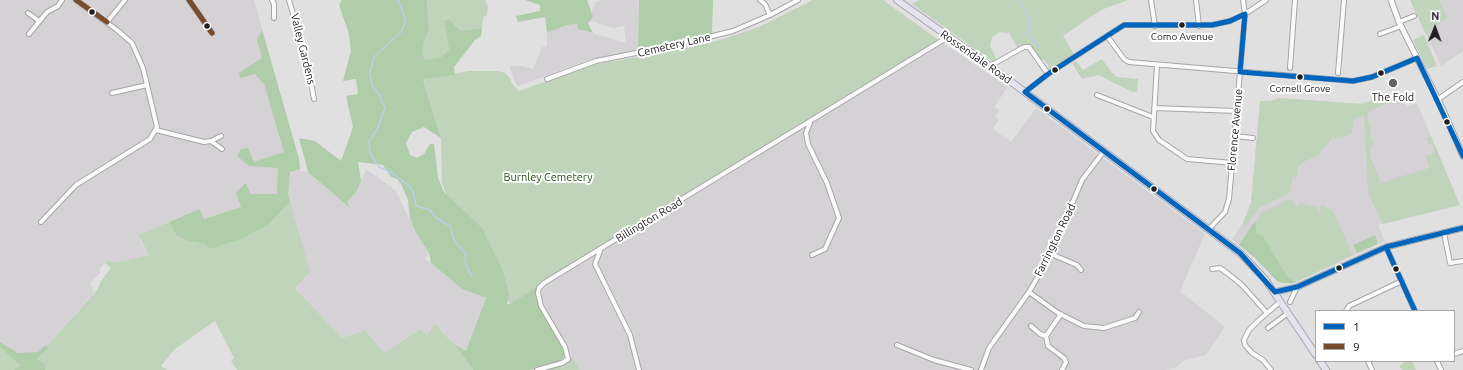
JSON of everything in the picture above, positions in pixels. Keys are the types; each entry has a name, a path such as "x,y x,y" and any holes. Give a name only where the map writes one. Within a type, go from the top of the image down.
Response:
{"highway":[{"name":"Rossendale Road","path":"897,0 948,38 990,66 1240,253 1265,279 1275,292 1315,353"}],"street":[{"path":"29,34 46,12 58,6 62,0"},
{"path":"41,222 76,185 150,139 156,130 157,122 143,68 132,43 76,0"},
{"path":"106,22 125,0"},
{"path":"189,0 212,33"},
{"name":"Valley Gardens","path":"272,0 274,4 274,18"},
{"name":"Valley Gardens","path":"289,0 308,66 314,99"},
{"path":"760,0 770,15"},
{"name":"Cemetery Lane","path":"547,79 596,61 676,45 733,31 770,15 798,0"},
{"path":"1151,0 1155,26"},
{"path":"1196,0 1199,26"},
{"name":"Florence Avenue","path":"1209,230 1225,212 1229,199 1245,14 1243,0"},
{"path":"1025,92 1048,74 1124,25 1199,26 1230,21 1245,14 1266,0"},
{"path":"1290,68 1295,0"},
{"path":"1338,73 1344,0"},
{"path":"1391,0 1400,24 1463,156"},
{"path":"28,13 39,21"},
{"path":"1380,34 1414,16"},
{"path":"1107,36 1124,59 1129,62 1352,81 1372,77 1417,58"},
{"name":"Billington Road","path":"537,370 562,363 568,359 565,347 541,306 538,293 539,288 544,283 948,38"},
{"path":"990,66 1024,46 1029,47 1048,74"},
{"path":"1157,65 1153,131 1159,140 1187,158 1233,163"},
{"path":"1437,100 1463,82"},
{"path":"112,93 147,85"},
{"path":"1097,95 1153,118"},
{"path":"1154,108 1237,111"},
{"path":"810,122 806,133 808,144 827,183 839,218 825,249 812,255"},
{"path":"156,130 204,142 211,141 222,136"},
{"path":"1235,136 1253,138"},
{"path":"211,141 222,149"},
{"name":"Farrington Road","path":"981,370 989,348 1029,292 1051,254 1082,180 1104,151"},
{"path":"1275,292 1297,288 1386,247 1463,228"},
{"path":"1444,233 1450,263 1463,261"},
{"path":"1386,247 1415,310"},
{"path":"600,250 595,264 630,335 639,370"},
{"path":"1051,254 1077,265 1081,270"},
{"path":"1212,269 1220,268 1242,285 1267,313"},
{"path":"1347,310 1349,306 1402,281"},
{"path":"1290,302 1297,288"},
{"path":"1029,292 1061,314 1084,326 1104,328 1135,318 1139,312"},
{"path":"1271,370 1263,360 1252,354 1245,345 1244,340 1249,330 1281,301"},
{"path":"1268,328 1288,312"},
{"path":"1061,314 1046,336 1048,346 1064,358 1066,362 1062,370"},
{"path":"1031,326 1040,334 1046,336"},
{"path":"897,345 934,360 971,370"}],"shaded area":[{"path":"0,0 254,0 299,159 300,171 308,172 350,208 347,202 357,191 366,169 396,191 416,233 429,253 425,258 427,261 428,260 462,289 486,298 466,351 454,344 441,329 426,336 419,329 384,353 365,330 342,338 295,288 290,203 242,207 204,219 200,209 138,235 141,243 149,255 114,263 108,261 104,264 99,269 101,272 90,283 94,292 47,346 29,362 0,342"},
{"path":"603,0 639,0 638,49 585,61 519,86 516,84 509,66 521,66 533,69 542,47 547,46 547,33 566,25 577,24 578,29 626,43 624,26 613,28 588,20 596,2"},
{"path":"1410,0 1463,0 1463,51 1441,66"},
{"path":"941,42 1008,87 994,107 999,110 995,117 999,119 993,129 1011,142 1036,108 1205,234 1180,291 1225,327 1206,355 1183,361 1177,367 1166,370 580,370 545,308 541,291 544,283"},
{"path":"1387,94 1390,102 1399,99 1408,106 1417,103 1460,205 1378,225 1385,241 1294,283 1282,283 1277,281 1254,257 1232,239 1243,223 1251,203 1260,101 1271,101 1279,98 1362,104"}],"green space":[{"path":"342,0 427,0 429,31 424,41 422,53 425,60 441,57 449,50 444,21 449,19 461,31 482,28 481,36 475,40 454,67 455,75 423,79 441,138 424,127 412,132 406,143 410,155 417,158 424,154 430,144 434,144 438,178 444,192 482,228 503,271 509,294 507,304 510,304 537,287 538,301 542,313 565,351 565,356 559,362 530,370 473,370 454,344 466,351 486,298 462,289 431,263 429,253 416,233 410,219 408,200 401,184 397,179 391,177 383,165 358,162 361,181 357,191 347,202 350,208 308,172 299,138 315,141 341,161 353,127 346,96 358,94 356,79 343,81 351,51 349,34 339,5"},
{"path":"427,0 485,0 488,6 487,15 483,17 482,28 461,31 449,19 444,21 449,50 441,57 425,60 422,53 424,41 429,31"},
{"path":"525,0 587,0 593,17 588,23 593,33 578,29 577,24 566,25 547,33 545,17 518,22 516,16 540,11 540,5"},
{"path":"639,0 713,0 712,34 638,49"},
{"name":"Burnley Cemetery","path":"813,0 883,0 941,42 510,304 474,227 450,202 442,183 441,138 423,78 470,71 498,71 505,73 519,91 592,65 678,50 720,40 759,27"},
{"path":"919,0 1128,0 1101,10 1063,36 1074,54 1051,69 1047,68 1049,66 1044,59 1040,61 1029,44 1018,49 1009,33 999,32 992,37 990,46 996,58 993,62 912,4"},
{"path":"1410,0 1439,0 1447,17 1426,34"},
{"path":"262,30 299,159 300,169 290,172 288,194 290,202 268,225 244,238 210,249 205,244 187,241 176,235 169,222 200,209 204,219 241,207 236,192 246,183 250,194 277,194 278,168 249,166 237,156 241,149 248,148 254,162 284,152 264,84 255,74 240,78 239,73 262,58 257,39"},
{"path":"1424,35 1437,66 1427,69 1413,40"},
{"path":"1102,59 1112,73 1117,77 1138,79 1137,92 1133,92 1098,75 1082,79 1072,63 1076,61 1083,70"},
{"path":"1387,94 1390,102 1368,112 1368,120 1371,125 1370,135 1373,144 1370,149 1370,156 1381,183 1429,168 1426,156 1435,152 1432,144 1429,145 1426,138 1431,136 1460,205 1383,224 1368,193 1364,115 1353,120 1353,128 1351,129 1353,133 1339,139 1335,138 1333,135 1321,151 1321,154 1301,163 1302,164 1298,166 1297,176 1292,178 1291,190 1288,194 1259,208 1246,226 1243,223 1251,203 1260,101 1271,101 1279,98 1362,104"},
{"path":"1289,200 1293,201 1296,207 1300,203 1315,206 1321,217 1319,207 1323,205 1333,211 1353,255 1294,283 1291,278 1287,276 1263,236 1257,234 1255,221 1262,212"},
{"path":"290,202 310,272 295,288 342,338 365,330 384,353 420,329 427,336 435,324 454,344 473,370 237,370 231,361 234,358 215,321 175,349 161,366 167,370 45,370 37,359 49,348 47,346 97,290 101,281 111,268 105,263 108,261 114,263 149,255 138,235 169,222 176,235 187,241 205,244 244,238 268,225"},
{"path":"1255,221 1257,234 1263,236 1287,276 1291,278 1294,283 1282,283 1277,281 1254,257 1239,245"},
{"path":"1375,235 1378,244 1357,253 1353,245"},
{"path":"0,342 18,353 38,352 46,345 49,348 37,359 45,365 45,370 13,370 21,366 0,347"},
{"path":"0,347 15,358 21,366 13,370 0,370"},
{"path":"572,356 580,370 545,370 567,362"},
{"path":"1405,362 1412,362 1416,370 1403,370 1399,367"}],"waterway":[{"path":"398,0 406,21 401,32 374,57 370,73 372,86 380,96 385,108 377,130 369,141 370,153 379,167 392,173 409,186 414,194 416,206 430,210 436,218 450,226 454,240 466,254 465,263 472,277"},
{"path":"1019,0 1031,22 1027,33 1039,47"}],"transit line":[{"name":"9","path":"76,0 107,22"},
{"name":"9","path":"189,0 212,33"},
{"name":"1","path":"1240,72 1245,14"},
{"name":"1","path":"1025,92 1048,74 1124,25 1212,25 1230,21 1245,14"},
{"name":"1","path":"1417,58 1463,156"},
{"name":"1","path":"1240,72 1353,81 1372,77 1417,58"},
{"name":"1","path":"1025,92 1240,253 1275,292"},
{"name":"1","path":"1275,292 1297,287 1386,247 1463,228"},
{"name":"1","path":"1386,247 1415,310"}],"place":[{"name":"Como Avenue","path":"1182,25"},
{"name":"Cornell Grove","path":"1300,77"},
{"name":"The Fold","path":"1393,83"}]}
